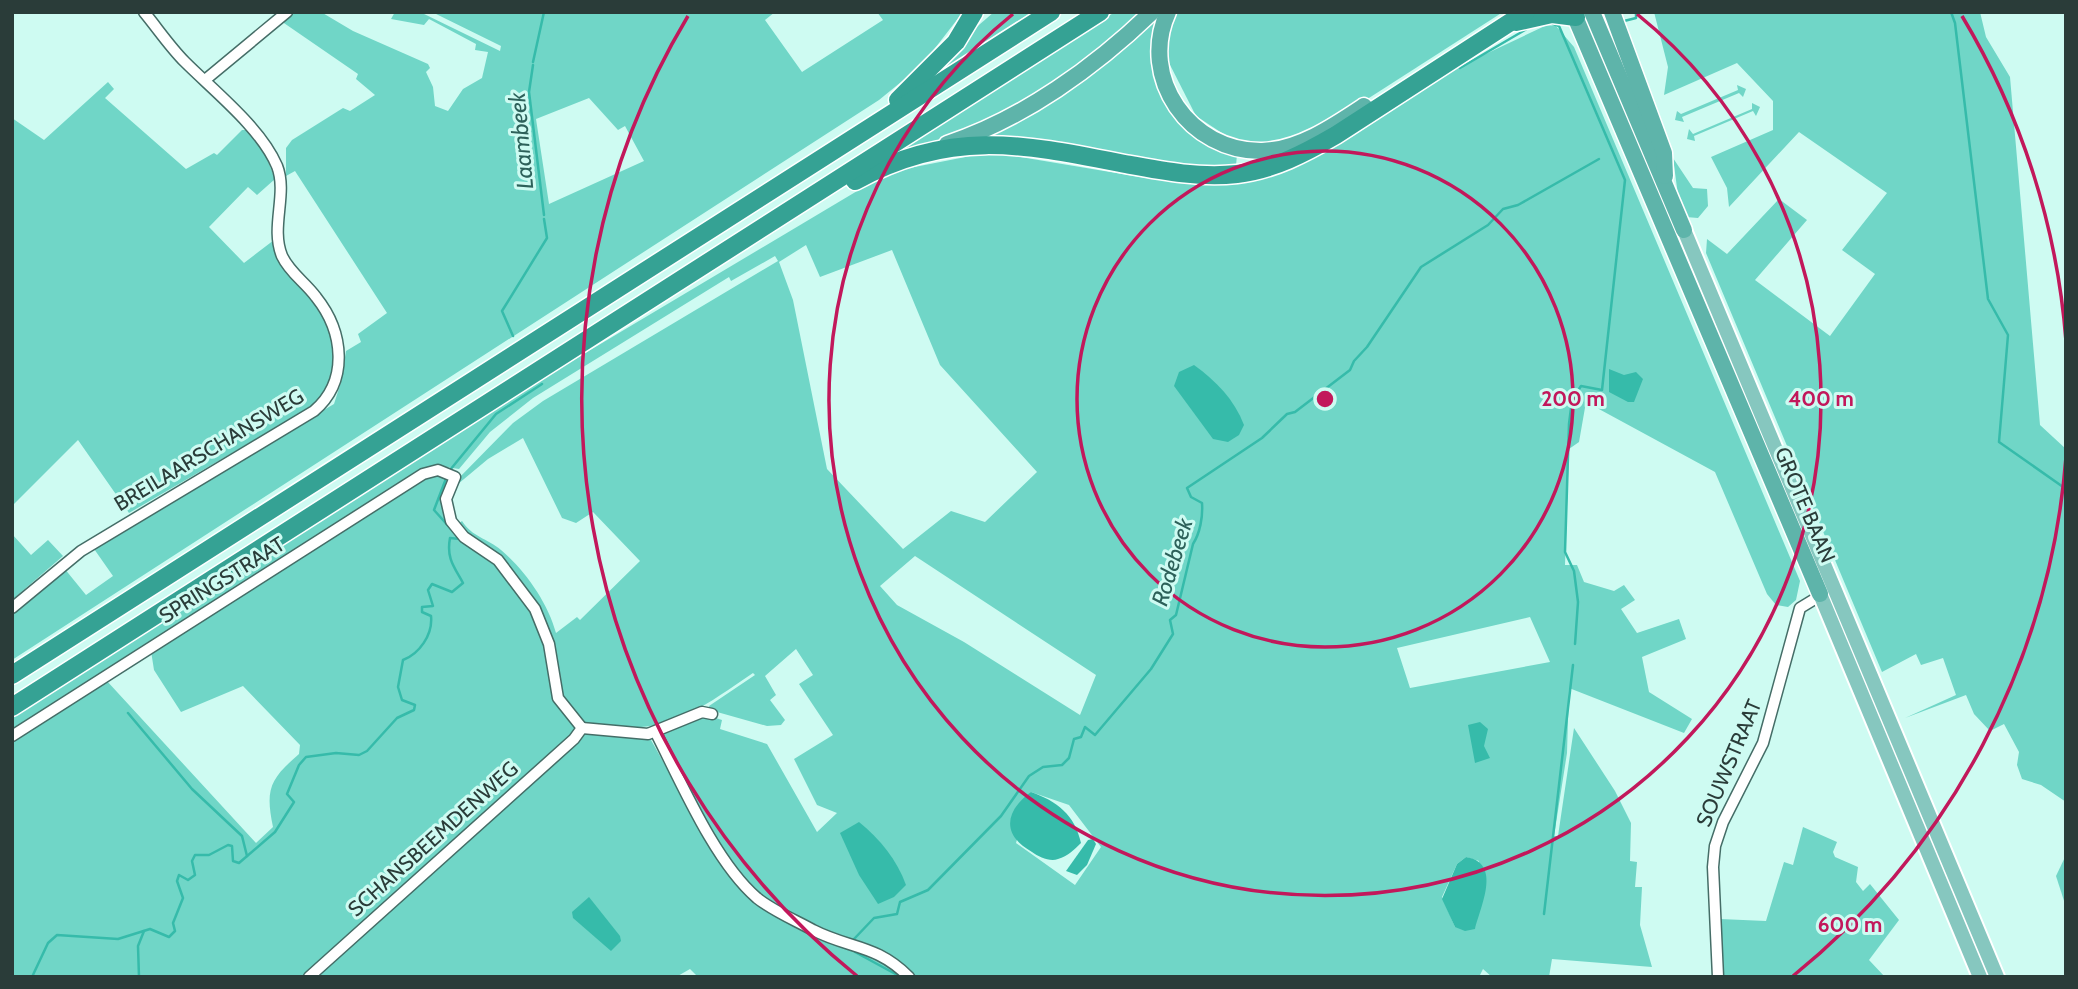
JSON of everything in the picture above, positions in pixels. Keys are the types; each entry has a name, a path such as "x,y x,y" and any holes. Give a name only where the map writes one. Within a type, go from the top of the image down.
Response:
{"highway":[{"path":"871,127 887,107 928,73 956,42 974,12"},
{"path":"12,675 1051,12"},
{"path":"12,707 1100,12"},
{"path":"697,270 731,257 839,190 909,156 966,137 1034,102 1100,57 1152,12"},
{"path":"1168,12 1160,37 1159,59 1164,84 1175,104 1191,123 1212,138 1238,148 1262,151 1288,146 1330,127 1516,16 1580,14"},
{"path":"1612,12 1664,153 1665,186"},
{"name":"GROTE BAAN","path":"1580,14 1684,230"},
{"name":"GROTE BAAN","path":"1580,14 1828,591"},
{"path":"909,156 962,146 1001,143 1197,176 1261,170 1303,154 1516,16"}],"main road":[{"name":"GROTE BAAN","path":"1684,230 1978,976"},
{"name":"GROTE BAAN","path":"1828,591 1997,977"}],"street":[{"name":"BREILAARSCHANSWEG","path":"12,608 81,551 314,411 324,402 337,381 339,349 328,318 315,295 287,266 278,245 278,169 253,132 184,60 144,12"},
{"path":"205,80 287,12"},
{"name":"SPRINGSTRAAT","path":"12,736 423,474 438,470 456,477 446,499 451,521 464,537 498,560 535,609 550,644 558,698 582,729"},
{"name":"SOUWSTRAAT","path":"1718,977 1713,867 1718,835 1763,743 1800,608 1828,591"},
{"path":"582,729 656,733 696,714 712,714"},
{"name":"SCHANSBEEMDENWEG","path":"309,977 582,729"},
{"path":"656,733 690,801 727,862 757,897 827,937 876,951 909,977"}],"shaded area":[{"path":"291,12 321,12 353,31 428,64 430,68 426,72 433,87 435,106 448,111 463,89 482,78 488,52 475,50 476,44 429,19 424,25 391,19 395,12 420,12 500,51 501,46 432,12 775,12 765,20 802,72 883,20 877,12 963,12 922,65 879,100 12,660 12,613 64,568 86,595 113,576 92,546 334,404 346,351 361,342 358,334 387,313 295,171 286,176 286,148 292,140 343,108 350,111 375,95 356,79 358,74 281,21","holes":["589,98 618,130 625,126 644,161 549,204 536,119"]},
{"path":"994,12 1032,12 930,78 965,37"},
{"path":"1115,12 1143,12 1097,50 1024,102 972,129 887,157"},
{"path":"1173,12 1503,12 1330,123 1293,138 1257,144 1228,137 1196,116 1166,57"},
{"path":"1654,12 1980,12 1986,37 2010,77 2040,425 2066,449 2066,802 2041,785 2022,779 2017,765 2019,752 2004,724 1990,731 1974,714 1966,695 1905,718 1956,695 1943,658 1921,665 1916,654 1882,672 1706,253 1707,239 1727,254 1779,199 1807,220 1755,280 1830,336 1875,274 1842,250 1887,193 1799,132 1729,207 1727,188 1711,157 1773,130 1773,101 1737,63 1664,95 1668,67"},
{"path":"1155,21 1151,42 1161,89 1237,154 1236,166 1181,166 988,138 1058,98 1102,67"},
{"path":"1547,25 1556,26 1574,47 1800,581 1796,600 1788,607 1776,605 1767,594 1715,472 1586,402 1579,442 1569,449 1565,565 1577,565 1584,582 1614,591 1624,585 1635,600 1621,609 1637,633 1679,619 1686,639 1642,657 1649,692 1692,719 1684,733 1569,688 1567,753 1554,836 1558,836 1574,728 1615,791 1631,823 1630,861 1637,862 1635,887 1642,887 1640,925 1652,967 1552,959 1549,977 1492,977 1483,969 1479,977 698,977 690,969 676,977 12,977 12,741 106,680 256,843 273,827 270,803 272,786 276,778 299,754 300,745 243,686 181,712 154,670 151,651 429,475 438,474 448,482 443,505 453,528 462,521 470,531 496,546 510,558 527,577 541,599 556,633 577,617 580,620 640,561 593,512 576,523 562,518 523,438 488,459 458,484 456,481 513,423 543,401 778,261 775,256 731,281 729,277 533,398 490,432 459,469 439,466 352,516 12,730 12,718 545,377 889,172 991,152 1146,178 1217,184 1279,172 1353,136 1456,68","holes":["806,245 820,277 892,250 940,365 1037,472 985,522 951,511 903,549 827,469 793,300 779,262","915,556 1096,675 1080,715 964,642 897,605 880,586","1530,617 1550,662 1410,688 1397,648","796,649 813,675 799,684 833,735 794,759 817,805 837,813 817,832 767,744 720,729 722,720 704,714 660,735 708,826 737,869 773,903 806,922 841,937 765,907 702,831 651,740 582,732 584,722 635,727 675,720 712,701 753,673 755,675 709,706 710,710 767,726 781,725 785,720 770,700 776,695 765,676","1031,792 1069,805 1101,847 1075,885 1016,843","1466,857 1479,861 1455,927 1442,897 1457,864"]},
{"path":"108,82 114,89 105,98 186,169 214,153 217,155 242,130 247,130 263,148 275,179 257,195 248,187 209,227 244,263 274,240 308,288 328,326 336,364 333,383 323,397 307,409 129,513 78,440 12,506 12,118 44,140"},
{"path":"1737,85 1746,89 1743,97 1739,93 1682,117 1684,122 1675,120 1677,111 1681,114 1738,90"},
{"path":"1752,103 1760,107 1756,116 1753,111 1694,136 1695,141 1687,139 1689,129 1693,134 1752,109"},
{"path":"1673,158 1693,188 1707,189 1708,206 1698,218 1686,217 1680,210"},
{"path":"1194,365 1224,391 1244,425 1239,435 1228,442 1213,439 1174,386 1179,372"},
{"path":"1609,369 1624,375 1636,372 1643,379 1634,402 1628,402 1609,392"},
{"path":"12,534 31,555 48,540 63,556 12,600"},
{"path":"1480,722 1488,729 1484,746 1490,758 1475,763 1468,725"},
{"path":"1031,792 1064,810 1074,824 1081,843 1065,856 1055,860 1041,857 1022,845 1011,831 1010,823 1016,807"},
{"path":"859,822 887,850 906,885 894,897 878,904 859,875 840,833"},
{"path":"1803,827 1837,842 1833,852 1835,857 1858,867 1856,882 1863,891 1870,884 1899,920 1869,960 1885,977 1724,975 1720,919 1766,921 1784,862 1793,865"},
{"path":"1093,839 1096,844 1087,865 1077,875 1066,871 1088,840"},
{"path":"2066,855 2066,907 2056,876"},
{"path":"1466,857 1477,861 1483,867 1486,886 1475,929 1465,931 1455,927 1442,899 1457,864"},
{"path":"589,897 620,936 621,941 611,951 573,918 572,912"}],"waterway":[{"name":"Laambeek","path":"533,62 544,12"},
{"path":"1624,21 1636,18 1636,12"},
{"path":"1951,12 1955,23 1988,299 2008,335 1999,442 2066,489"},
{"path":"1550,23 1559,26 1625,180 1602,390 1581,386 1572,400 1569,424 1565,552 1574,571 1578,602 1575,644"},
{"path":"1460,68 1530,27"},
{"name":"Laambeek","path":"533,65 529,92 544,215"},
{"name":"Rodebeek","path":"854,939 874,918 897,914 900,902 928,890 1001,816 1029,776 1043,767 1062,765 1069,758 1074,739 1081,737 1085,727 1095,735 1151,669 1173,634 1170,620 1176,615 1200,525 1202,503 1191,497 1187,488 1262,438 1287,414 1295,412 1350,370 1421,267 1488,225 1503,209 1518,205 1599,159"},
{"name":"Laambeek","path":"513,336 502,311 547,238 544,219"},
{"name":"Laambeek","path":"450,470 496,414 542,384"},
{"name":"Laambeek","path":"32,977 48,943 57,935 118,939 150,929 169,937 175,931 173,923 183,898 177,881 179,875 188,880 195,875 192,861 195,855 209,855 228,845 232,846 233,861 239,863 275,832 294,802 287,794 299,765 306,757 336,753 359,755 367,751 397,718 414,710 415,705 402,700 398,687 403,660 419,648 430,630 431,616 422,612 422,607 433,606 428,590 432,584 452,592 463,583 449,552 450,538 460,539 434,510 447,476"},
{"path":"1544,914 1573,665"},
{"path":"128,713 192,789 242,836 247,856"},
{"path":"139,977 138,946 144,931"},
{"path":"855,952 901,977"}]}
